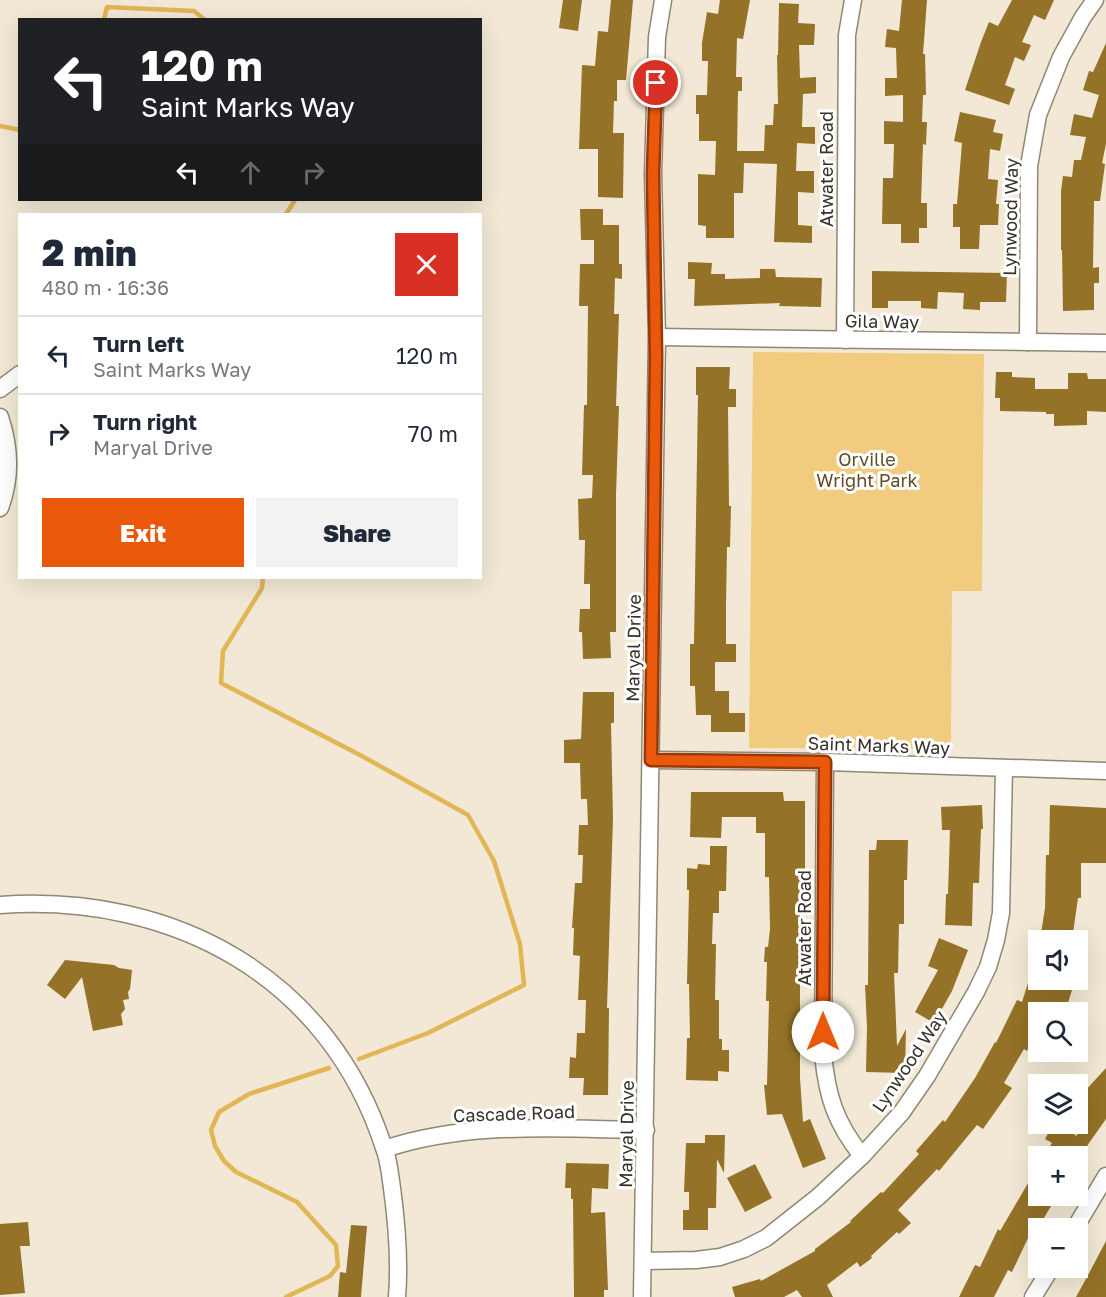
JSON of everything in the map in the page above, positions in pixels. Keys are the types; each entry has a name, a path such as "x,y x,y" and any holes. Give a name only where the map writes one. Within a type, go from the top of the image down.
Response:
{"street":[{"name":"Maryal Drive","path":"642,1297 657,337 653,174 657,37 663,0"},
{"name":"Atwater Road","path":"845,340 847,35 854,0"},
{"name":"Lynwood Way","path":"1028,342 1029,166 1038,115 1061,57 1095,0"},
{"name":"Gila Way","path":"657,337 1106,344"},
{"path":"0,389 18,376"},
{"path":"0,417 6,442 8,470 5,495 0,508"},
{"name":"Saint Marks Way","path":"651,760 825,762 1106,771"},
{"name":"Atwater Road","path":"825,762 823,1054 825,1080 839,1124 862,1156"},
{"name":"Lynwood Way","path":"644,1261 720,1257 744,1249 776,1231 818,1197 862,1156 902,1112 927,1076 988,967 1001,913 1004,768"},
{"path":"0,905 53,904 118,913 157,922 199,936 229,952 280,987 315,1025 348,1070 368,1106 385,1149 400,1262 397,1297"},
{"name":"Cascade Road","path":"385,1149 460,1131 645,1130"},
{"path":"1080,1218 1106,1176"},
{"path":"1033,1297 1045,1278"}],"green space":[{"name":"Orville Wright Park","path":"753,352 984,354 982,591 952,591 951,749 749,748"}],"building":[{"path":"563,0 582,0 578,31 559,28"},
{"path":"611,0 633,0 626,80 617,80 617,101 614,101 613,133 624,133 623,198 598,197 598,149 579,149 582,65 595,66 598,31 608,32"},
{"path":"720,0 750,0 743,39 737,38 736,77 742,77 742,91 738,91 737,151 764,151 765,125 773,125 774,104 778,104 779,3 799,4 798,23 815,24 814,45 799,45 800,78 816,77 816,93 803,94 802,127 815,127 815,144 797,143 796,171 814,171 814,193 798,192 798,225 812,226 812,243 774,242 777,164 744,163 743,193 734,193 734,238 706,238 706,226 698,225 698,174 715,175 716,141 699,141 696,95 707,95 708,61 702,61 702,43 707,12 718,14"},
{"path":"902,0 927,0 923,54 925,54 926,95 923,95 922,122 927,122 926,145 923,144 921,203 927,203 927,228 919,228 919,243 901,243 901,224 882,224 883,178 893,178 894,144 884,144 884,121 903,122 903,95 885,96 885,78 897,78 896,48 885,47 887,29 899,31"},
{"path":"1012,0 1054,0 1045,20 1034,15 1022,42 1031,45 1024,61 1015,57 1005,85 1015,89 1009,105 965,90 989,22 998,26"},
{"path":"1106,43 1106,144 1102,163 1105,164 1100,201 1094,201 1093,268 1099,267 1099,283 1094,283 1094,310 1063,311 1061,191 1063,176 1072,177 1074,160 1081,160 1086,137 1070,135 1074,114 1092,118 1099,95 1083,90 1089,71 1093,72"},
{"path":"960,112 996,120 993,132 1003,134 1000,151 990,149 988,179 998,180 996,204 999,204 998,225 980,225 979,249 960,249 960,227 953,227 953,204 957,204 962,143 954,141"},
{"path":"580,209 603,209 603,225 619,225 619,264 622,264 622,279 615,278 614,314 619,314 616,406 619,406 616,494 616,632 610,632 611,658 583,659 582,632 579,632 580,609 590,609 590,584 584,584 585,540 579,540 578,499 592,498 593,475 582,475 584,405 587,405 588,306 579,306 580,264 594,264 594,240 581,240"},
{"path":"688,262 712,263 711,274 725,274 725,279 760,278 760,269 775,269 776,277 822,278 821,307 779,306 780,303 694,306 695,279 688,279"},
{"path":"872,271 1007,273 1006,302 980,302 980,310 963,309 964,293 938,292 937,309 921,308 921,301 888,301 888,308 872,308"},
{"path":"696,367 730,367 729,389 736,389 736,407 728,407 729,506 731,506 730,547 727,547 726,644 736,644 736,662 715,662 715,691 729,691 729,713 745,713 745,732 711,732 711,715 696,715 695,686 690,686 690,644 694,644 698,395 696,395"},
{"path":"996,372 1012,372 1012,377 1035,378 1035,389 1068,389 1068,373 1087,373 1088,379 1106,379 1106,412 1087,411 1087,425 1054,426 1054,414 1000,411 1000,398 995,398"},
{"path":"583,692 614,692 614,723 611,723 613,818 607,1008 609,1008 608,1095 583,1095 584,1078 569,1078 570,1057 576,1058 577,1033 585,1033 586,1000 578,1000 580,956 573,955 574,928 572,928 575,883 582,883 583,855 578,855 579,825 588,825 587,799 581,799 580,763 564,763 564,740 581,739"},
{"path":"691,792 783,792 784,801 805,801 805,878 800,878 800,1078 803,1122 810,1119 826,1159 803,1168 782,1114 767,1115 764,1085 767,1085 769,1001 766,1001 767,962 764,962 770,929 769,877 765,877 765,833 756,833 756,817 722,817 721,838 690,837"},
{"path":"982,805 983,829 981,829 979,883 973,883 972,926 945,925 950,830 942,830 941,807"},
{"path":"1050,805 1106,808 1106,863 1081,863 1081,898 1078,898 1073,930 1042,930 1045,908 1046,855 1049,855"},
{"path":"877,840 908,840 907,880 904,880 904,924 899,924 898,973 894,973 897,1046 906,1029 905,1073 866,1072 865,985 868,985 869,850 876,850"},
{"path":"710,846 727,846 726,891 719,891 719,913 713,913 712,944 716,944 715,1000 719,1000 719,1039 722,1039 722,1050 729,1050 729,1072 718,1071 718,1081 686,1080 687,1038 690,1038 689,984 687,984 689,890 687,890 687,868 697,869 698,864 710,865"},
{"path":"939,938 968,950 952,991 934,1023 915,1012 938,970 928,966"},
{"path":"65,960 114,965 132,970 129,999 123,1000 125,1009 121,1014 123,1025 93,1031 82,977 65,999 47,985"},
{"path":"1028,983 1028,990 1072,990 1068,1002 1028,1002 1028,1049 1027,1051 1024,1049 1004,1083 1012,1088 983,1129 977,1125 939,1171 937,1169 898,1210 911,1223 899,1234 897,1232 860,1267 857,1262 827,1285 833,1297 802,1297 797,1290 784,1297 735,1297 732,1287 760,1279 761,1281 815,1251 851,1222 881,1192 883,1193 919,1154 916,1151 943,1120 945,1122 996,1043 1017,1000 1022,1002"},
{"path":"1106,1068 1106,1119 1087,1146 1050,1146 1052,1143 1045,1139 1048,1134 1077,1136 1077,1134 1088,1134 1088,1088"},
{"path":"705,1135 725,1135 724,1173 717,1159 716,1208 708,1208 708,1230 683,1230 683,1210 689,1210 689,1192 684,1192 686,1143 705,1143"},
{"path":"566,1163 609,1164 608,1189 592,1188 591,1213 605,1212 608,1290 604,1290 604,1297 574,1297 573,1199 571,1199 571,1188 565,1188"},
{"path":"755,1164 772,1198 745,1212 727,1178"},
{"path":"1028,1183 1028,1206 1051,1206 1044,1218 1028,1218 1028,1238 1012,1272 1008,1270 994,1297 959,1297 975,1265 980,1267 998,1229 1000,1231"},
{"path":"28,1222 30,1246 20,1246 25,1293 0,1295 0,1224"},
{"path":"351,1225 367,1226 361,1297 338,1297 340,1272 346,1273"},
{"path":"1106,1241 1106,1297 1076,1297"}],"waterway":[{"path":"104,18 107,7 194,11 203,18"},
{"path":"0,126 18,130"},
{"path":"287,213 294,201"},
{"path":"263,579 262,588 223,651 221,683 360,755 468,815 494,861 520,944 524,985 428,1033 359,1059"},
{"path":"286,1297 330,1276 338,1266 336,1245 297,1202 236,1172 224,1161 215,1146 211,1130 219,1112 249,1094 329,1068"}],"route":[{"path":"656,83 653,174 657,337 651,760 825,762 823,1032"}]}
